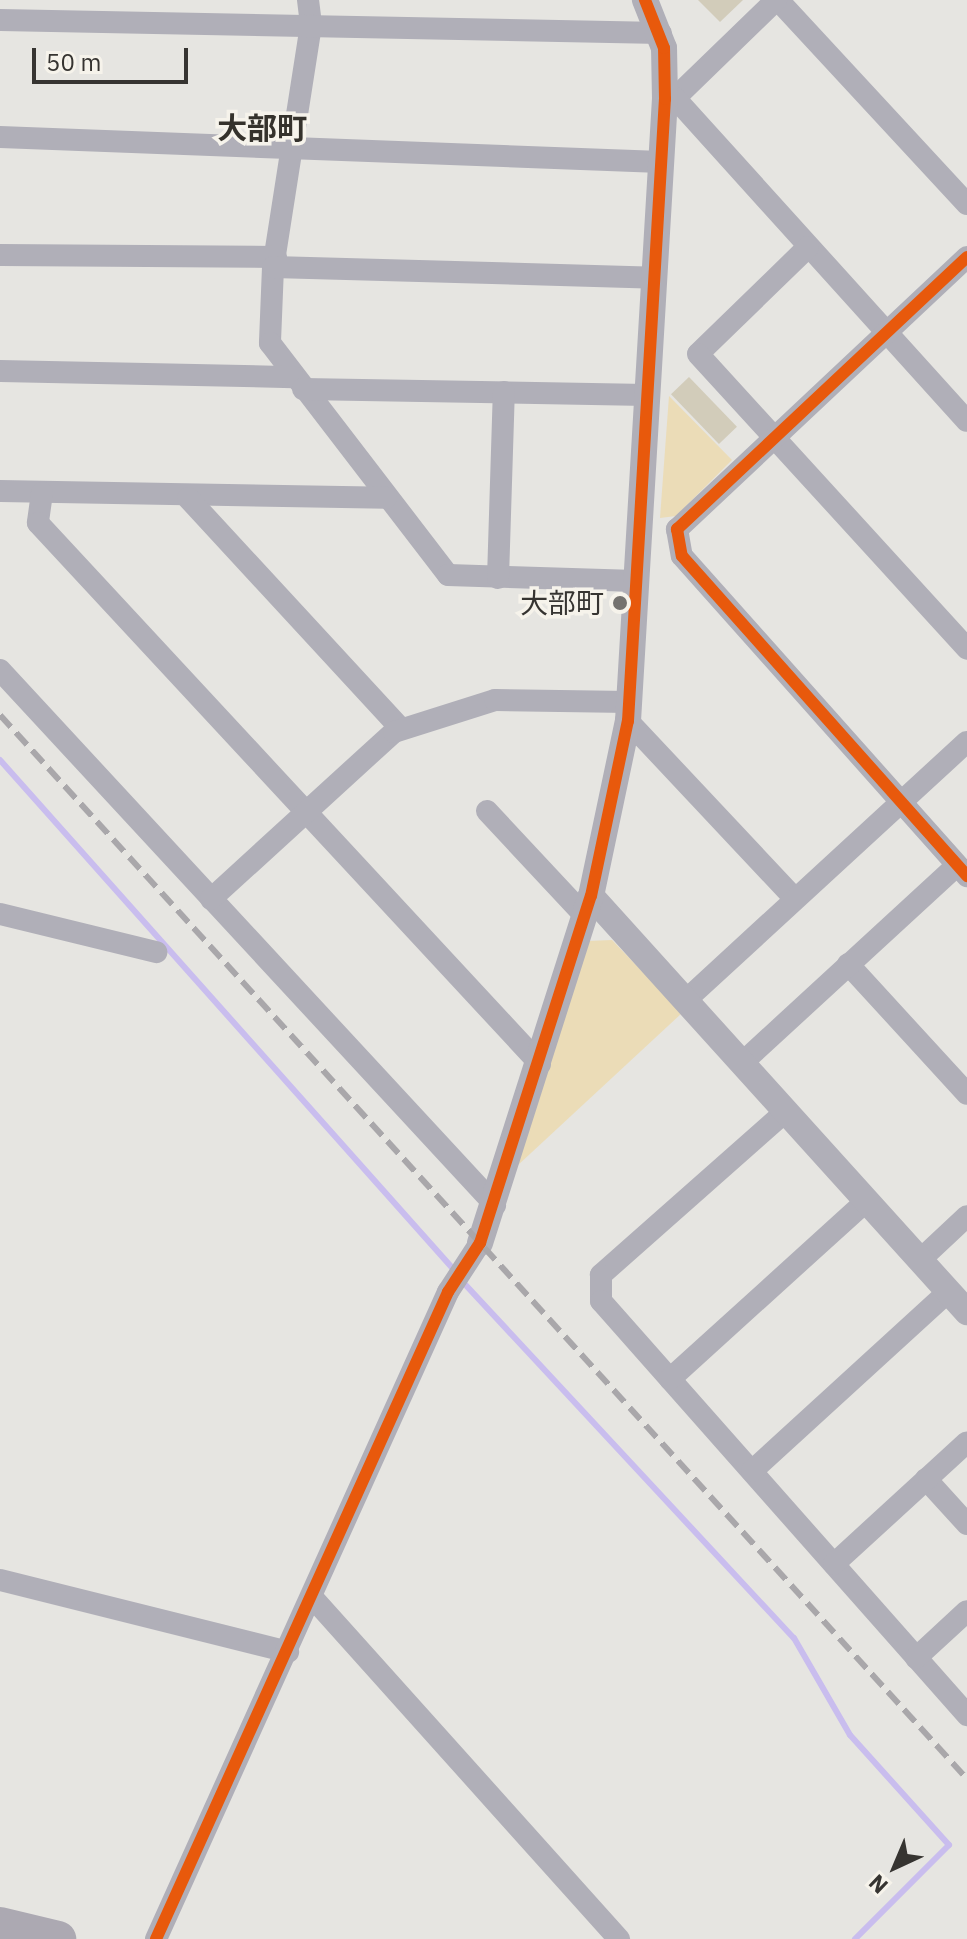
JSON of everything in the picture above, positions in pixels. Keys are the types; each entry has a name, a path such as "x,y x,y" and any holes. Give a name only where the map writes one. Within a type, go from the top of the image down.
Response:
{"highway":[{"path":"0,1925 58,1939"}],"street":[{"path":"308,0 311,25 274,262 270,343 448,575 636,581"},
{"path":"156,1939 448,1292 480,1243 495,1205 588,906 629,712 661,162 670,98 661,33 645,0"},
{"path":"670,98 777,0 967,204"},
{"path":"0,20 661,33"},
{"path":"670,98 967,421"},
{"path":"0,137 661,162"},
{"path":"808,247 698,354 967,649"},
{"path":"0,255 274,262 655,278"},
{"path":"742,1063 848,964 962,870 682,556 677,529 773,435 967,257"},
{"path":"0,371 647,395"},
{"path":"498,578 504,392"},
{"path":"0,491 188,498 386,498"},
{"path":"42,493 38,523 540,1064"},
{"path":"188,498 401,729"},
{"path":"0,670 495,1205"},
{"path":"211,899 401,729 495,700 629,712 793,897"},
{"path":"686,1000 793,897 967,742"},
{"path":"487,811 686,1000 967,1312"},
{"path":"0,914 156,952"},
{"path":"848,964 967,1094"},
{"path":"785,1112 601,1275 601,1301 967,1715"},
{"path":"670,1379 866,1201"},
{"path":"920,1260 967,1216"},
{"path":"752,1471 949,1291"},
{"path":"834,1564 967,1442"},
{"path":"926,1479 967,1524"},
{"path":"0,1580 288,1652"},
{"path":"312,1597 619,1939"},
{"path":"916,1658 967,1611"}],"shaded area":[{"path":"669,396 732,460 676,516 660,518"},
{"path":"612,940 682,1013 517,1166 588,941"}],"building":[{"path":"698,0 743,0 720,22"},
{"path":"689,377 737,427 719,444 671,394"}],"waterway":[{"path":"0,760 455,1271"},
{"path":"461,1280 794,1638 850,1735 949,1845 855,1939"}],"railway":[{"path":"0,715 967,1779"}],"cycle path":[{"path":"156,1939 448,1292 480,1243 591,896 628,721 665,99 664,48 645,0"},
{"path":"967,257 677,529 682,556 967,876"}],"place":[{"name":"大部町","path":"620,603"}],"district":[{"name":"大部町","path":"262,128"}]}
